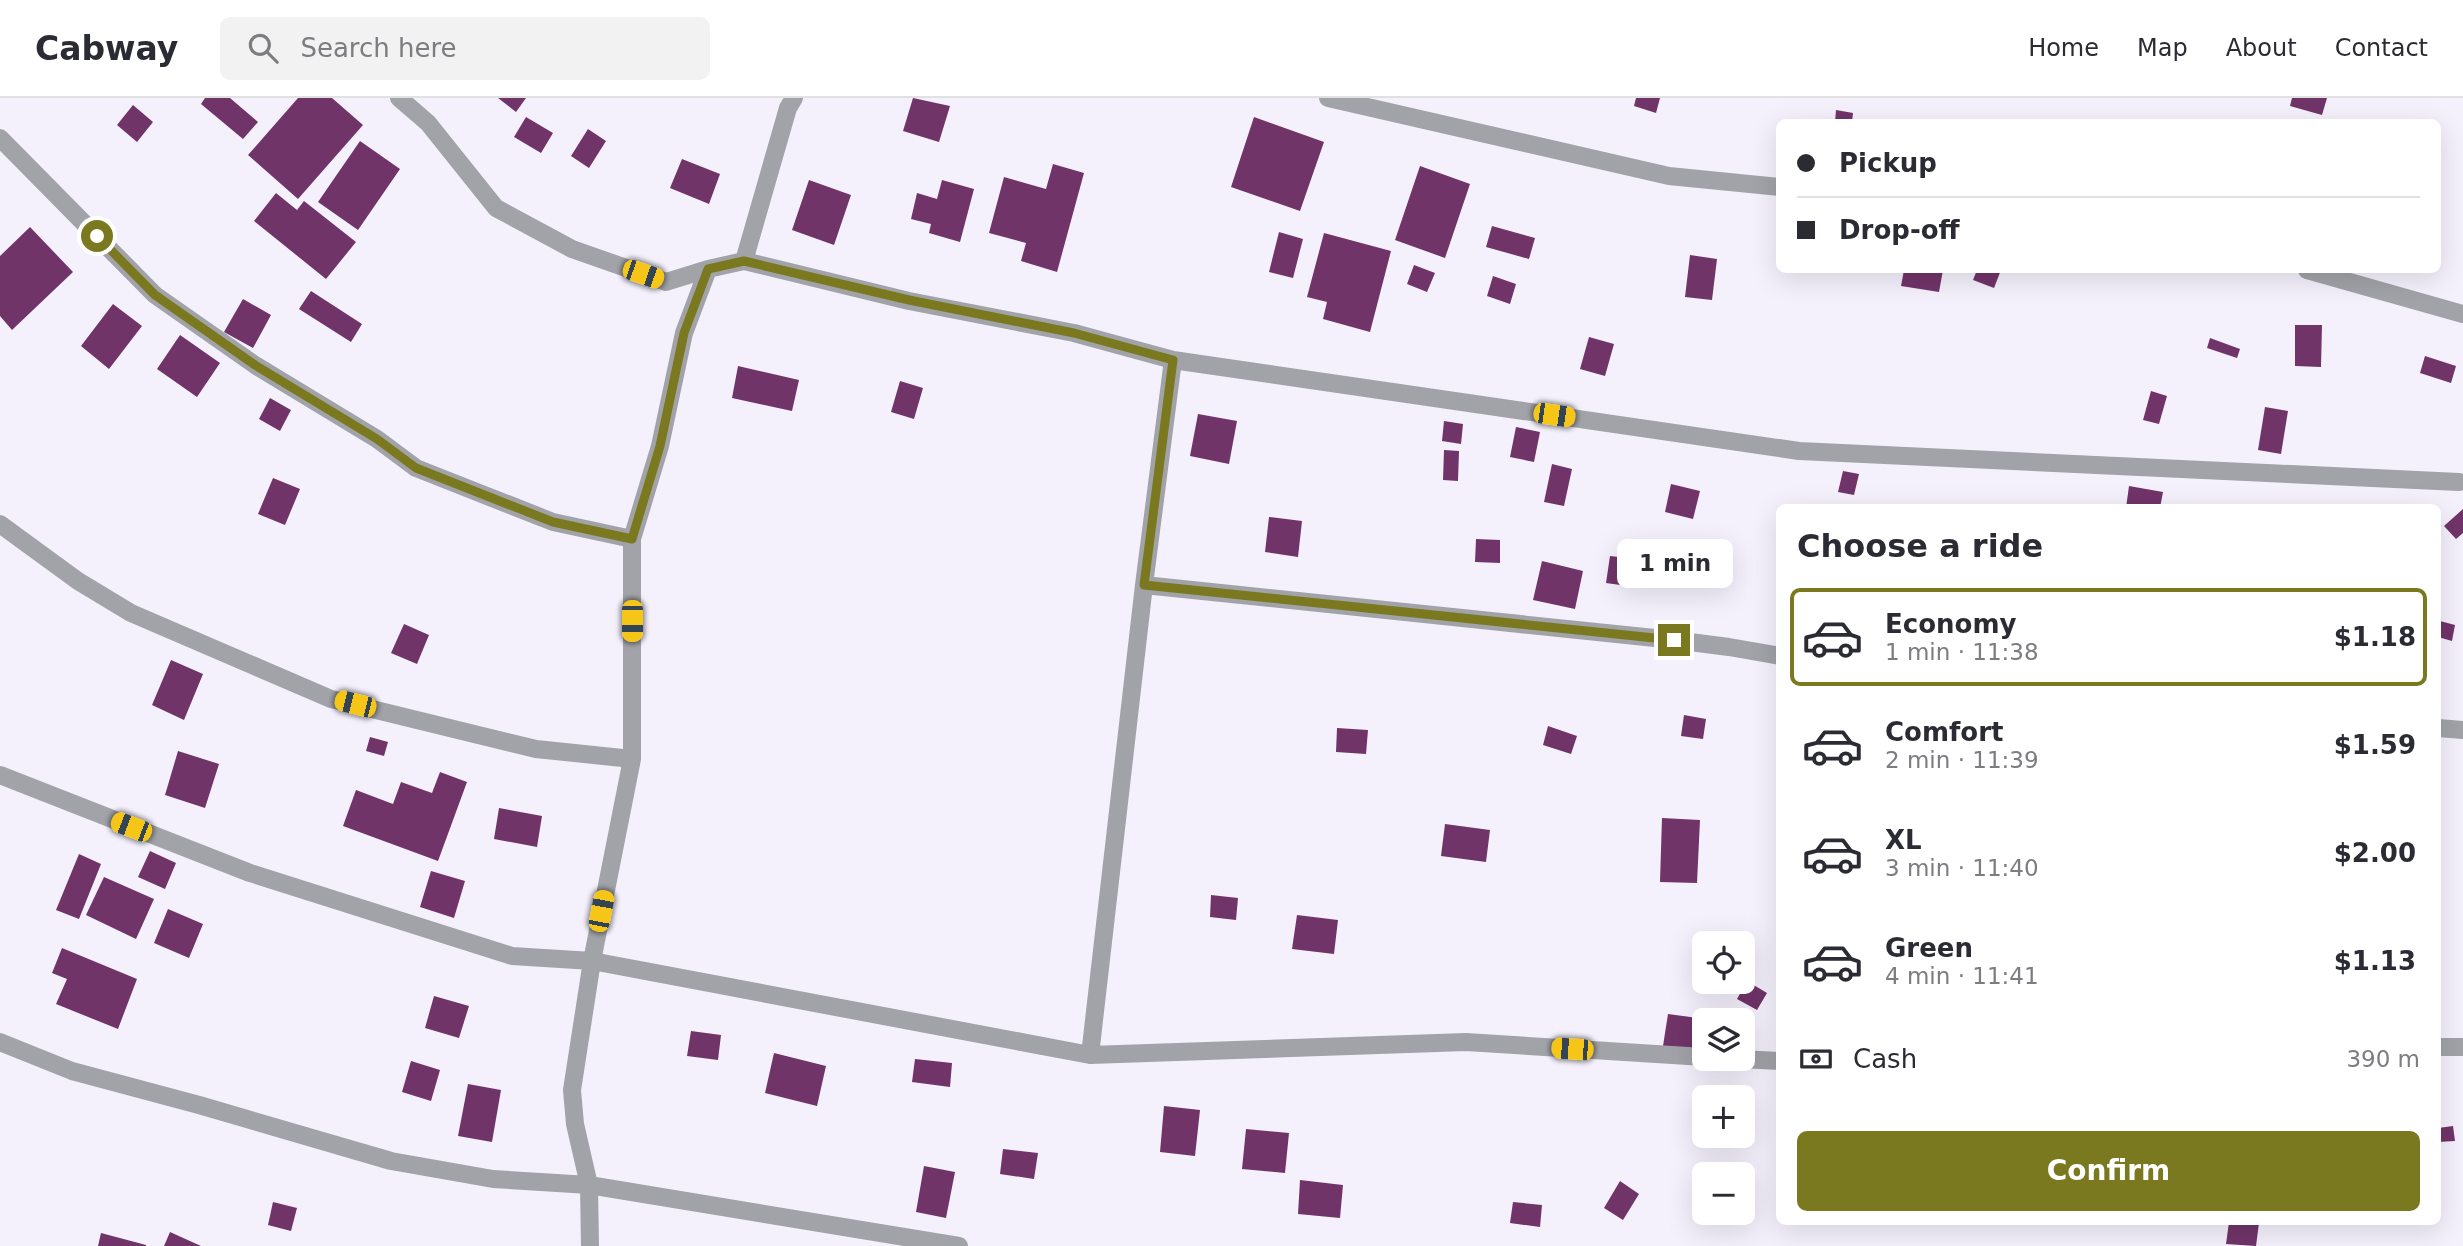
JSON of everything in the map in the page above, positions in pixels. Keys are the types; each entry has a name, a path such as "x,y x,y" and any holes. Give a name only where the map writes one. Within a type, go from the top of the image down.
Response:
{"street":[{"path":"399,98 428,123 496,208 572,249 666,282 744,261 909,300 1074,333 1173,360 1799,451 2459,482"},
{"path":"744,261 793,98"},
{"path":"1328,98 1669,176 1776,187"},
{"path":"0,138 155,295 255,365 377,439 416,468 553,522 632,539"},
{"path":"590,1246 589,1185 575,1124 572,1090 592,961 632,759 632,539 660,446 684,333 708,269"},
{"path":"2318,273 2463,314"},
{"path":"1090,1055 1144,585 1173,360"},
{"path":"0,524 78,581 131,614 331,699 536,749 632,759"},
{"path":"1144,585 1660,638 1776,655"},
{"path":"2441,728 2463,730"},
{"path":"0,775 250,873 512,956 592,961 1090,1055 1466,1042 1692,1056"},
{"path":"0,1042 72,1071 391,1161 493,1179 589,1185 959,1246"},
{"path":"2441,1047 2463,1047"},
{"path":"1755,1060 1776,1061"}],"building":[{"path":"205,98 230,98 258,122 243,139 201,104"},
{"path":"298,98 332,98 363,125 298,199 248,155"},
{"path":"498,98 526,98 516,112"},
{"path":"913,98 950,106 939,142 903,131"},
{"path":"1636,98 1660,98 1656,113 1634,106"},
{"path":"2292,98 2327,98 2322,115 2290,106"},
{"path":"133,105 153,122 137,142 117,125"},
{"path":"1836,110 1853,113 1852,119 1835,119"},
{"path":"526,117 553,133 541,153 514,137"},
{"path":"1254,117 1324,142 1300,211 1231,187"},
{"path":"588,129 606,141 589,168 571,156"},
{"path":"360,141 400,169 358,230 318,202"},
{"path":"682,159 720,174 709,204 670,188"},
{"path":"1053,164 1084,173 1057,272 1021,261 1026,243 989,233 1004,177 1046,189"},
{"path":"1420,166 1470,184 1445,258 1395,240"},
{"path":"809,180 851,195 834,245 792,230"},
{"path":"942,180 974,189 960,242 929,233 931,224 911,219 917,193 937,199"},
{"path":"276,193 297,210 304,201 356,242 326,279 254,221"},
{"path":"1492,226 1535,238 1529,259 1486,247"},
{"path":"30,227 73,272 12,330 0,316 0,256"},
{"path":"1279,232 1303,239 1293,278 1269,272"},
{"path":"1324,233 1391,251 1370,332 1323,319 1327,302 1307,297"},
{"path":"1690,255 1717,259 1712,300 1685,297"},
{"path":"1414,265 1435,273 1427,292 1407,284"},
{"path":"1903,273 1942,273 1939,292 1901,286"},
{"path":"1976,273 2000,273 1994,288 1973,280"},
{"path":"1493,276 1516,284 1510,304 1487,296"},
{"path":"311,291 362,324 351,342 299,309"},
{"path":"243,299 271,315 253,348 224,332"},
{"path":"113,304 142,326 109,369 81,346"},
{"path":"2295,325 2322,325 2321,367 2295,366"},
{"path":"180,335 220,363 197,397 157,369"},
{"path":"1589,337 1614,344 1605,376 1580,369"},
{"path":"2210,338 2240,349 2237,358 2207,348"},
{"path":"2425,356 2456,366 2451,383 2420,373"},
{"path":"738,366 799,380 792,411 732,398"},
{"path":"900,381 923,388 914,419 891,412"},
{"path":"2151,391 2167,396 2159,424 2143,420"},
{"path":"270,398 291,410 280,431 259,419"},
{"path":"2265,407 2288,411 2281,454 2258,450"},
{"path":"1198,414 1237,421 1229,464 1190,456"},
{"path":"1444,421 1463,424 1461,444 1442,441"},
{"path":"1516,427 1540,432 1534,462 1510,457"},
{"path":"1444,450 1459,451 1458,481 1443,480"},
{"path":"1552,464 1572,469 1564,506 1544,502"},
{"path":"1843,471 1859,474 1854,495 1838,492"},
{"path":"273,478 300,489 285,525 258,514"},
{"path":"1671,484 1700,491 1693,519 1665,512"},
{"path":"2129,486 2163,492 2161,504 2127,504"},
{"path":"2463,509 2463,533 2456,539 2444,526"},
{"path":"1269,517 1302,521 1298,557 1265,552"},
{"path":"1476,539 1500,540 1500,563 1475,562"},
{"path":"1610,556 1646,560 1642,588 1606,583"},
{"path":"1542,561 1583,571 1575,609 1533,600"},
{"path":"2441,621 2455,625 2452,641 2441,638"},
{"path":"404,624 429,635 417,664 391,653"},
{"path":"171,660 203,674 184,720 152,705"},
{"path":"1684,715 1706,719 1703,739 1681,736"},
{"path":"1548,726 1577,736 1571,754 1543,745"},
{"path":"1337,728 1368,730 1366,754 1336,752"},
{"path":"370,737 388,742 384,756 366,751"},
{"path":"178,751 219,764 205,808 165,795"},
{"path":"440,772 467,782 438,861 343,826 356,790 393,804 401,782 432,793"},
{"path":"499,808 542,816 537,847 494,839"},
{"path":"1662,818 1700,820 1697,883 1660,882"},
{"path":"1445,824 1490,830 1486,862 1441,856"},
{"path":"150,851 176,863 165,889 138,877"},
{"path":"79,854 101,864 79,919 56,910"},
{"path":"431,871 465,881 454,918 420,907"},
{"path":"104,877 154,899 136,939 86,915"},
{"path":"1211,895 1238,898 1236,920 1210,917"},
{"path":"168,909 203,924 189,958 154,943"},
{"path":"1297,915 1338,920 1334,954 1292,949"},
{"path":"62,948 137,979 118,1029 56,1004 67,979 52,973"},
{"path":"1755,986 1767,993 1757,1010 1737,999 1740,994 1755,994"},
{"path":"434,996 469,1006 459,1038 425,1028"},
{"path":"1668,1014 1692,1017 1692,1051 1663,1046"},
{"path":"691,1031 721,1035 718,1060 687,1056"},
{"path":"774,1053 826,1066 817,1106 765,1093"},
{"path":"915,1059 952,1063 950,1087 912,1082"},
{"path":"411,1061 440,1070 431,1101 402,1092"},
{"path":"468,1084 501,1090 492,1142 458,1136"},
{"path":"1164,1106 1200,1110 1195,1156 1160,1152"},
{"path":"2453,1126 2455,1141 2441,1142 2441,1128"},
{"path":"1246,1129 1289,1133 1285,1173 1242,1169"},
{"path":"1003,1149 1038,1153 1034,1179 1000,1174"},
{"path":"924,1166 955,1172 946,1218 916,1212"},
{"path":"1300,1180 1343,1185 1340,1218 1298,1214"},
{"path":"1620,1181 1639,1194 1623,1220 1604,1208"},
{"path":"273,1202 297,1208 291,1231 268,1225"},
{"path":"1513,1202 1542,1205 1540,1227 1510,1223"},
{"path":"2229,1225 2259,1225 2256,1246 2226,1244"},
{"path":"170,1232 201,1246 164,1246"},
{"path":"101,1233 146,1245 146,1246 98,1246"}],"route":[{"path":"97,236 155,295 255,365 377,439 416,468 553,522 632,539 660,446 684,333 701,286 708,269 744,261 909,300 1074,333 1173,360 1144,585 1674,640"}]}
